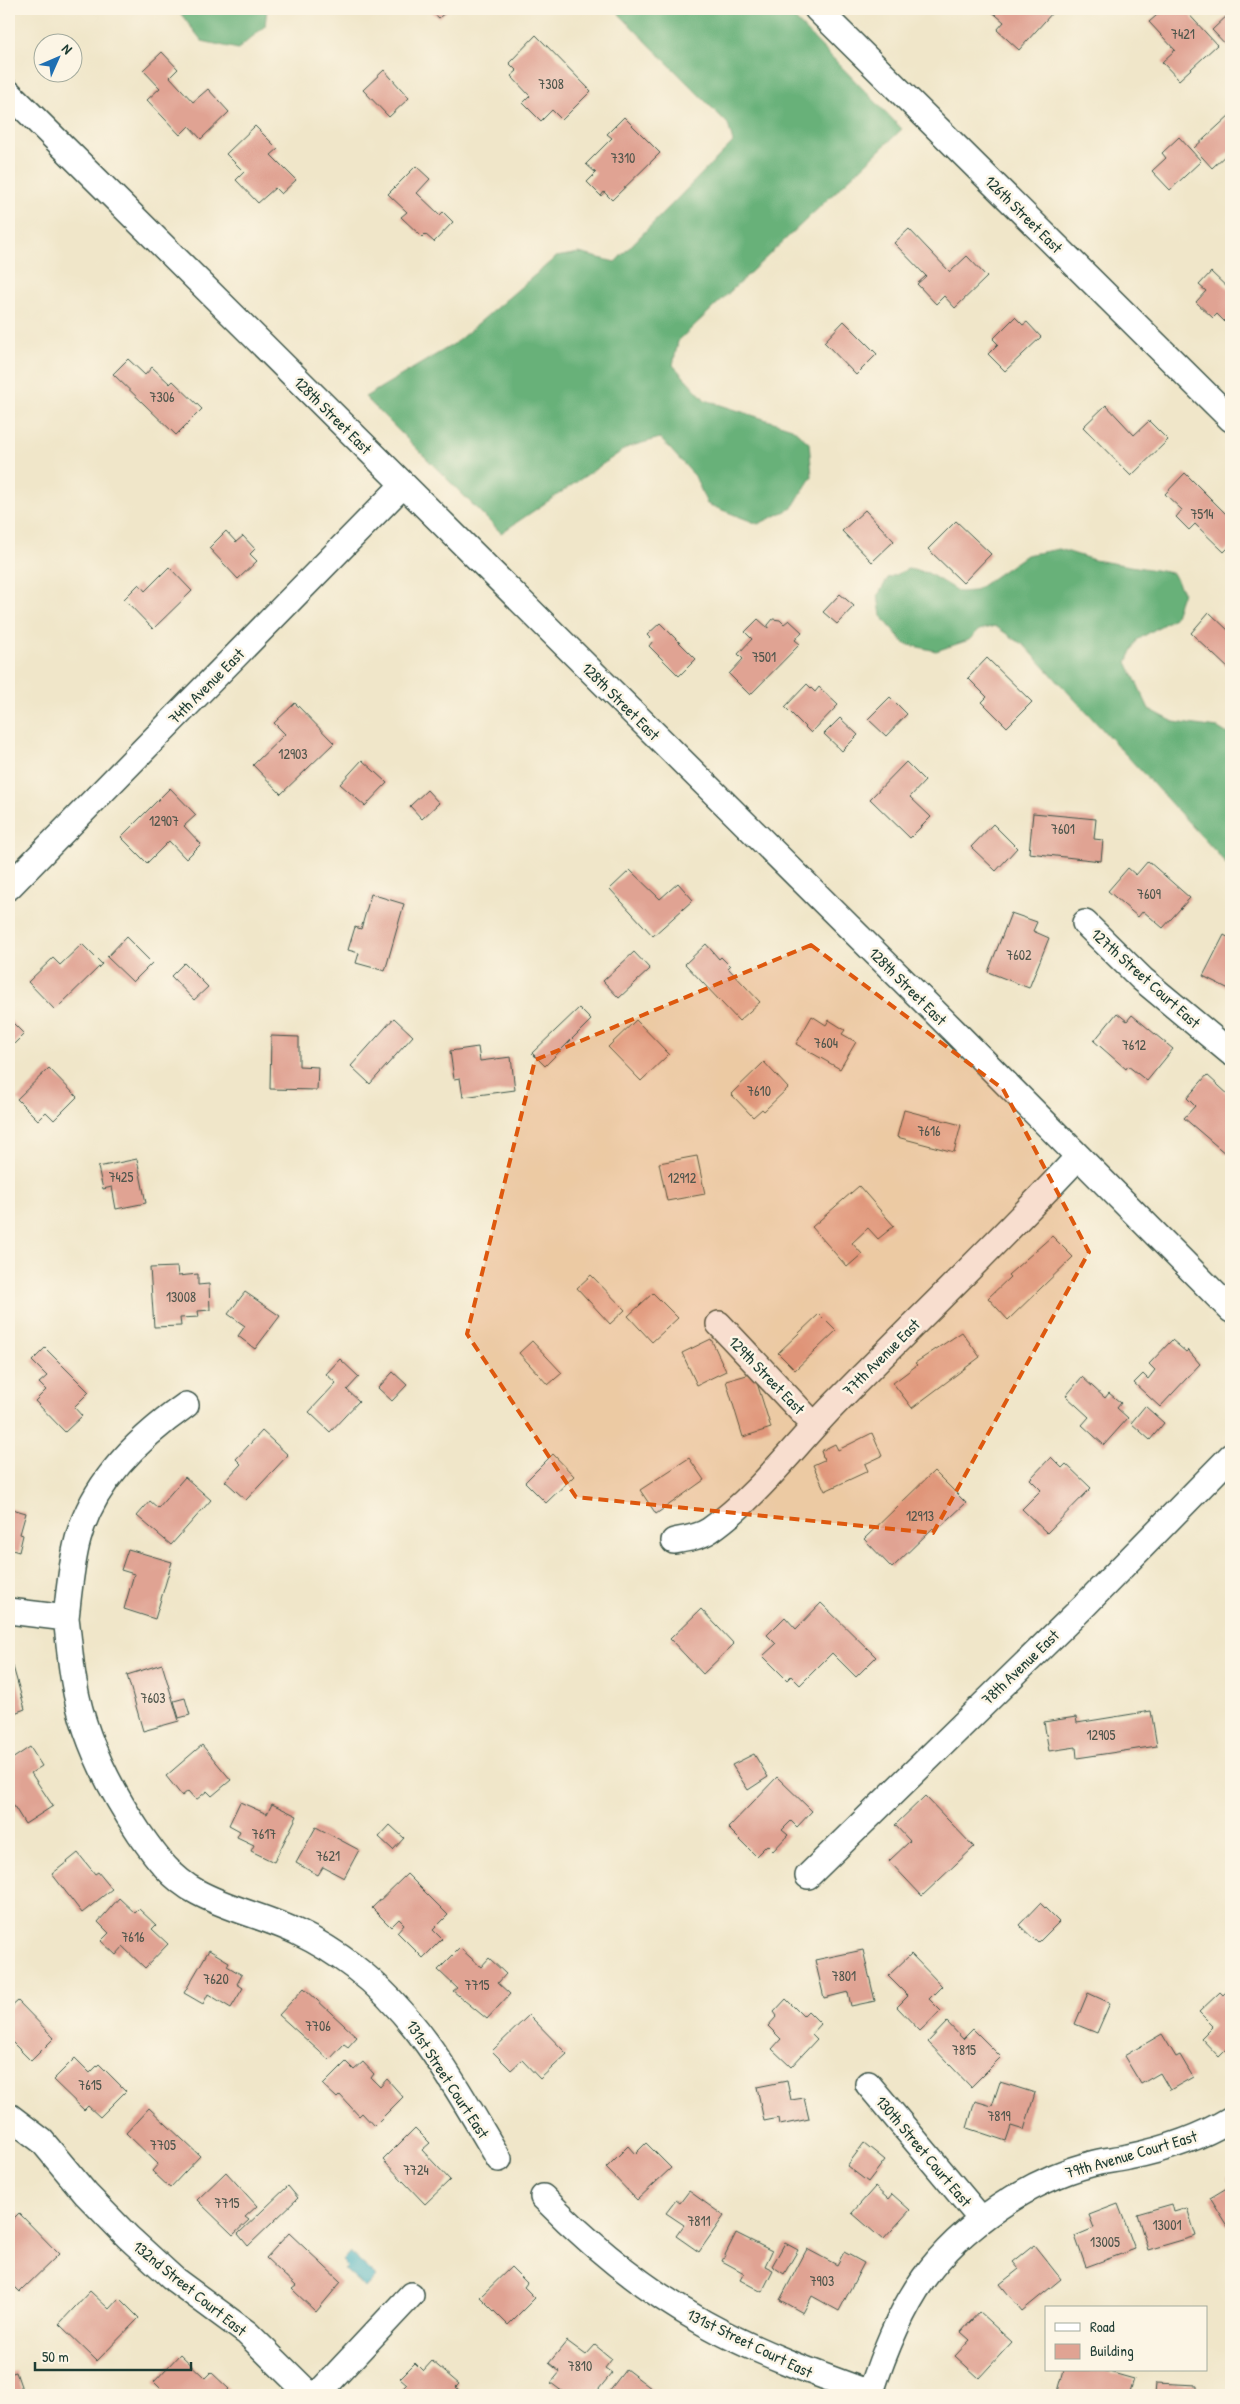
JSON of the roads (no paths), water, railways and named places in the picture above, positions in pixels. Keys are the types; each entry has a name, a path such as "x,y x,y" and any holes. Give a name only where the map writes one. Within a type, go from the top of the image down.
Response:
{"street":[{"name":"126th Street East","path":"817,9 1231,419"},
{"name":"128th Street East","path":"9,93 122,203 403,485 957,1034 1231,1310"},
{"name":"74th Avenue East","path":"9,887 403,485"},
{"name":"127th Street Court East","path":"1084,923 1142,979 1231,1053"},
{"name":"77th Avenue East","path":"674,1541 708,1532 722,1522 765,1480 814,1425 1004,1236 1078,1157"},
{"name":"129th Street East","path":"719,1324 814,1425"},
{"name":"131st Street Court East","path":"186,1405 156,1426 110,1474 86,1514 73,1562 66,1618 74,1683 93,1750 103,1774 150,1849 179,1881 230,1907 299,1932 354,1967 407,2015 436,2054 499,2159"},
{"name":"78th Avenue East","path":"808,1876 1082,1608 1231,1456"},
{"path":"9,1611 66,1618"},
{"name":"130th Street Court East","path":"868,2084 981,2219"},
{"name":"132nd Street Court East","path":"9,2116 42,2141 86,2194 128,2237 175,2280 247,2334 310,2395"},
{"name":"79th Avenue Court East","path":"872,2395 890,2340 925,2277 981,2219 1025,2191 1064,2173 1090,2164 1128,2157 1198,2136 1231,2119"},
{"name":"131st Street Court East","path":"543,2197 572,2227 652,2290 704,2323 790,2364 872,2395"},
{"path":"317,2395 411,2295"}],"water":[{"path":"350,2252 376,2276 365,2288 344,2269 347,2266 342,2261"}]}
